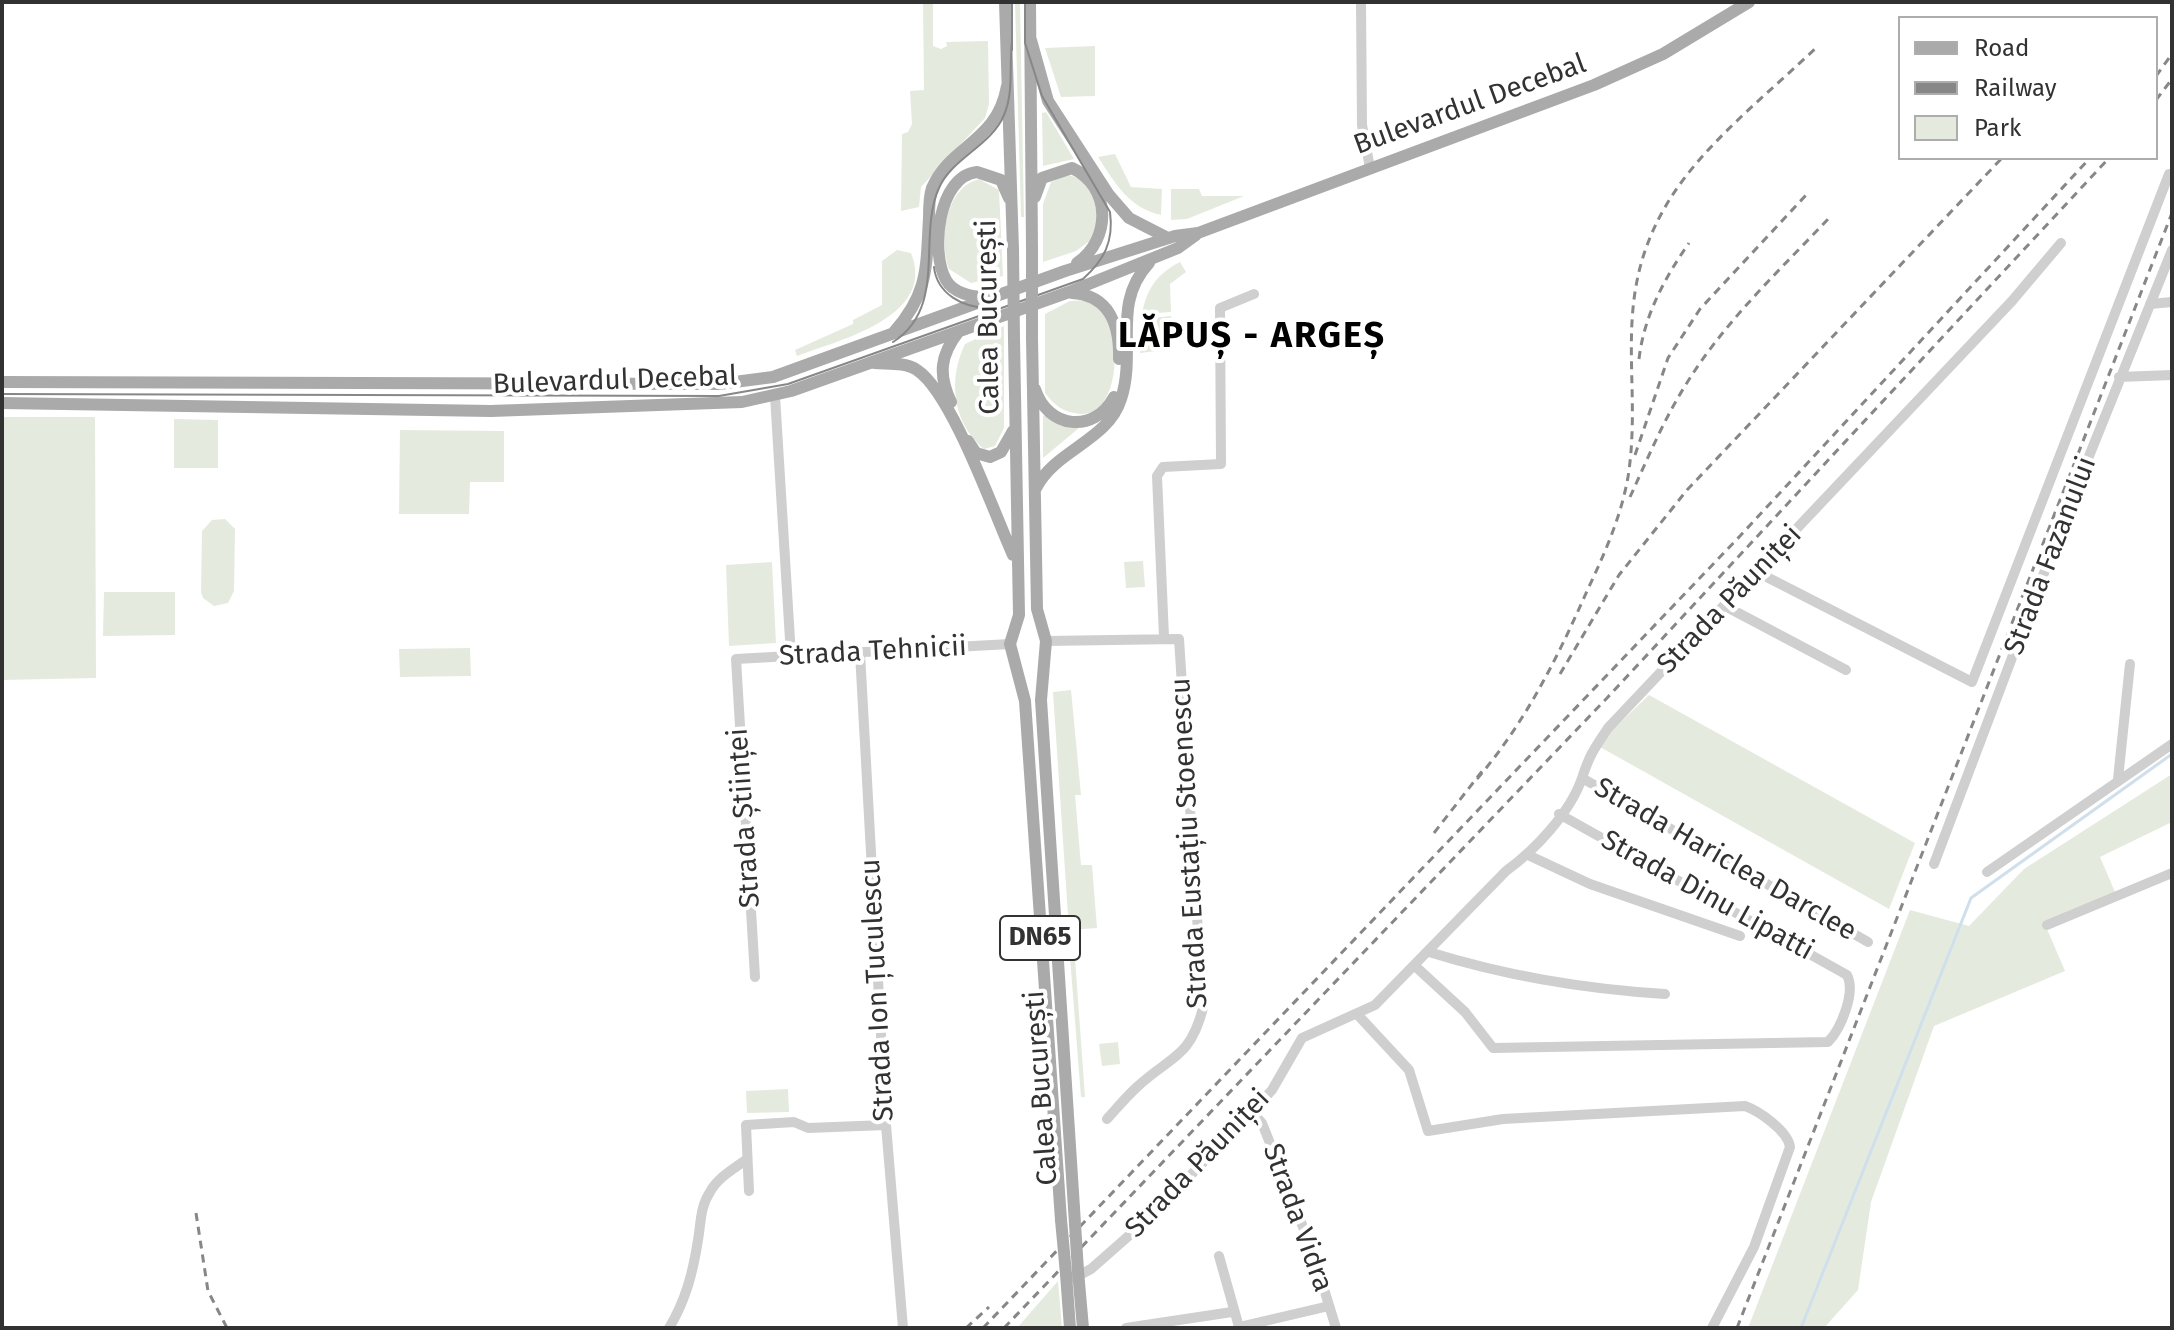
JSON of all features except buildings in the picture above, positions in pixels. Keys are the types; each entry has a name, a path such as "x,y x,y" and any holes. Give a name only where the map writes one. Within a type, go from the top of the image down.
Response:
{"main road":[{"name":"Calea București","path":"1005,2 1019,615 1015,631 1031,650 1041,700 1074,1208 1070,1328"},
{"name":"Calea București","path":"1030,2 1031,378 1037,609 1025,701 1054,1148 1061,1220 1083,1328"},
{"name":"Bulevardul Decebal","path":"2,382 719,384 773,377 1065,271 1168,238 1198,233 1606,80 1685,42 1749,2"},
{"path":"1031,40 1048,101 1109,195 1129,218 1168,238"},
{"path":"892,335 905,320 925,284 930,192 943,171 993,124 1002,109 1007,86"},
{"path":"1032,204 1046,174 1072,168 1092,185 1104,217 1103,229 1090,254 1065,271"},
{"path":"993,297 970,295 946,280 940,253 944,200 955,182 977,172 1001,180 1012,204"},
{"name":"Bulevardul Decebal","path":"2,403 383,406 491,411 719,405 775,396 1069,292 1178,248 1198,233"},
{"path":"1034,491 1041,478 1095,435 1120,402 1128,357 1127,302 1134,279 1157,256"},
{"path":"1031,378 1043,404 1067,421 1096,419 1107,409 1115,393 1120,346 1117,327 1107,308 1088,294 1069,292"},
{"path":"960,330 943,354 943,386 969,444 976,453 990,457 1001,452 1014,428"},
{"path":"869,363 908,366 928,380 973,462 1016,562"},
{"path":"1015,631 1030,626 1031,650"},
{"path":"1054,1148 1068,1147"}],"street":[{"path":"1361,2 1362,125 1370,168"},
{"path":"1757,572 1961,680 1972,682 2169,174"},
{"name":"Strada Păuniței","path":"1072,1275 1149,1218 1252,1112 1272,1090 1302,1038 1375,1005 1506,871 1528,855 1582,778 1584,763 1608,728 2012,301 2061,243"},
{"name":"Strada Fazanului","path":"1934,864 2119,377 2172,250"},
{"name":"Strada Eustațiu Stoenescu","path":"1164,637 1157,476 1163,467 1221,464 1220,308 1254,294"},
{"path":"2150,304 2172,302"},
{"path":"2119,377 2172,375"},
{"path":"775,396 791,656"},
{"path":"1725,606 1846,670"},
{"name":"Strada Eustațiu Stoenescu","path":"1031,650 1164,637 1179,639 1203,1008 1199,1026 1185,1050 1138,1085 1107,1119"},
{"name":"Strada Tehnicii","path":"736,659 1031,650"},
{"name":"Strada Ion Țuculescu","path":"860,653 886,1125 903,1328"},
{"name":"Strada Științei","path":"736,659 755,977"},
{"path":"2118,779 2130,664"},
{"path":"1987,872 2172,744"},
{"name":"Strada Hariclea Darclee","path":"1582,778 1868,942"},
{"name":"Strada Dinu Lipatti","path":"1415,966 1465,1012 1493,1048 1828,1042 1836,1034 1851,981 1842,971 1559,814"},
{"path":"1528,855 1590,884 1740,936"},
{"path":"2047,925 2172,873"},
{"path":"1429,952 1499,972 1612,991 1665,994"},
{"path":"1357,1014 1409,1070 1428,1131 1503,1119 1745,1106 1756,1110 1786,1135 1790,1147 1754,1247 1712,1328"},
{"name":"Strada Vidra","path":"1252,1112 1262,1123 1284,1178 1336,1328"},
{"path":"749,1191 746,1125 794,1122 808,1128 886,1125"},
{"path":"669,1328 682,1307 690,1282 702,1208 710,1190 747,1159"},
{"path":"1219,1256 1232,1312 1239,1327 1329,1306"},
{"path":"1126,1328 1232,1312"}],"green space":[{"path":"923,2 933,2 933,46 941,49 947,46 946,42 988,41 989,104 985,118 921,187 919,207 901,211 902,134 908,132 912,124 910,91 924,90"},
{"path":"1015,2 1020,2 1024,217 1021,217"},
{"path":"1095,46 1095,96 1061,97 1045,48"},
{"path":"1046,112 1074,159 1043,166 1042,113"},
{"path":"1115,154 1131,187 1162,189 1161,215 1131,200 1098,157"},
{"path":"1067,175 1077,178 1090,190 1096,208 1095,237 1076,251 1043,262 1043,204 1051,182"},
{"path":"979,179 999,190 1003,276 971,283 949,269 945,230 952,204 959,193"},
{"path":"1171,189 1199,189 1202,196 1244,196 1187,219 1171,220"},
{"path":"897,250 911,253 915,275 910,294 897,309 858,333 797,356 795,350 853,324 853,320 882,305 882,261"},
{"path":"1180,262 1186,272 1170,284 1171,312 1142,314 1154,283"},
{"path":"1070,301 1088,301 1100,309 1109,323 1114,342 1112,382 1105,399 1095,410 1080,414 1060,408 1045,393 1045,314"},
{"path":"1171,316 1173,349 1140,353 1142,319"},
{"path":"1004,326 1004,428 995,446 984,449 965,427 959,414 956,372 965,344"},
{"path":"1043,415 1067,427 1079,428 1043,458"},
{"path":"2,417 95,417 96,678 2,680"},
{"path":"174,419 218,420 218,468 174,468"},
{"path":"400,430 504,431 504,482 470,482 469,514 399,514"},
{"path":"225,519 235,529 234,591 228,603 214,606 203,598 201,592 202,531 212,520"},
{"path":"1143,561 1145,587 1126,588 1124,562"},
{"path":"772,562 776,643 729,646 726,565"},
{"path":"104,592 175,592 175,635 103,636"},
{"path":"470,648 471,676 400,677 399,649"},
{"path":"1071,690 1081,795 1075,795 1081,865 1092,865 1097,928 1069,930 1053,692"},
{"path":"1649,695 1915,843 1889,909 1600,747 1604,738"},
{"path":"2172,774 2172,822 2100,857 2115,892 2044,922 2065,971 1934,1026 1871,1202 1858,1290 1824,1328 1748,1328 1910,910 1969,926 2024,869"},
{"path":"1074,944 1085,1097 1081,1097 1069,945"},
{"path":"1118,1042 1120,1064 1102,1066 1099,1044"},
{"path":"788,1089 789,1112 747,1113 746,1091"},
{"path":"1058,1281 1062,1328 1017,1328"}],"waterway":[{"path":"1801,1328 1971,898 2172,754"}],"tram line":[{"path":"1012,2 1012,50"},
{"path":"2,394 719,396 788,384 1083,279 1106,250 1110,212 1042,96 1025,43 1025,2"},
{"path":"893,342 910,327 926,291 930,227 939,188 953,168 990,135 1004,115 1010,88 1012,41"},
{"path":"934,267 940,285 953,298 989,308"}],"railway":[{"path":"1477,779 1510,736 1552,666 1606,550 1616,521 1625,492 1632,442 1631,343 1638,277 1648,244 1664,209 1678,186 1714,144 1818,46"},
{"path":"2158,73 2172,54"},
{"path":"2158,97 2172,79"},
{"path":"1560,674 1619,575 1687,490 2000,160"},
{"path":"983,1328 1740,536 2088,160"},
{"path":"1004,1328 1607,698 2107,160"},
{"path":"1635,455 1668,358 1700,309 1807,194"},
{"path":"1737,1328 2172,213"},
{"path":"1630,497 1670,413 1700,363 1753,298 1830,217"},
{"path":"1639,359 1645,328 1656,298 1689,243"},
{"path":"1434,833 1483,770"},
{"path":"196,1213 208,1291 227,1328"},
{"path":"966,1328 989,1307"}],"district":[{"name":"LĂPUȘ - ARGEȘ","path":"1252,337"}]}
